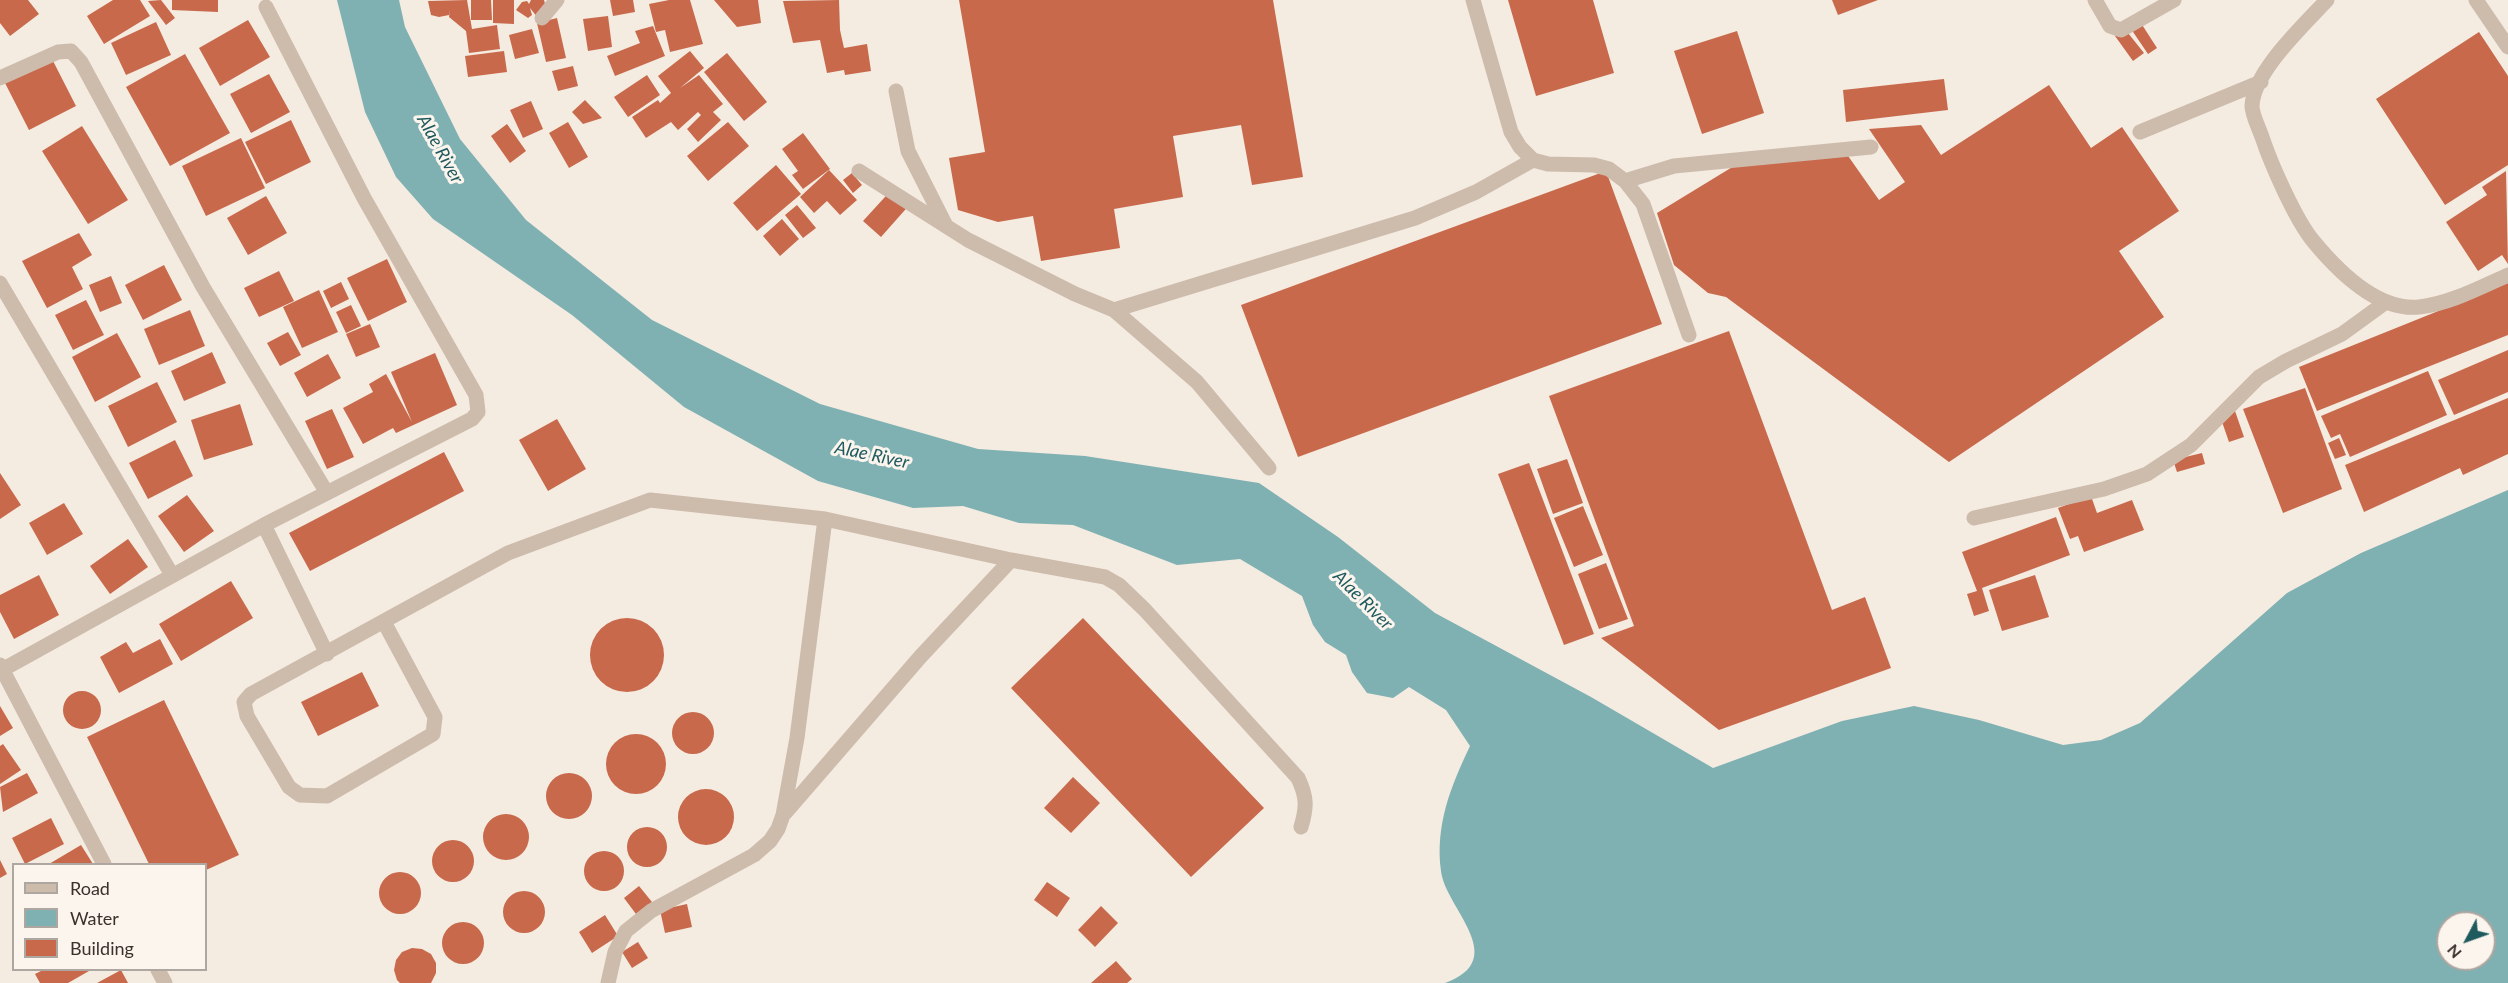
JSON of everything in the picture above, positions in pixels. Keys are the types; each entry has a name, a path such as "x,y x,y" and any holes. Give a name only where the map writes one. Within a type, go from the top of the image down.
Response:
{"street":[{"path":"542,18 557,0"},
{"path":"1473,0 1511,132 1520,147 1533,160 1548,164 1594,165 1609,169 1625,181 1643,204 1689,335"},
{"path":"2095,0 2110,26 2121,30 2174,0"},
{"path":"2327,0 2274,57 2261,82 2252,107 2270,162 2313,241 2348,278 2386,302 2418,308 2470,292 2508,275"},
{"path":"2476,0 2508,47"},
{"path":"103,863 1,669 264,525 472,419 478,412 476,394 364,198 266,8"},
{"path":"0,78 58,52 70,51 81,62 202,287 327,493"},
{"path":"2140,132 2261,82"},
{"path":"896,91 908,152 946,226"},
{"path":"1625,181 1674,166 1871,147"},
{"path":"1114,310 1415,218 1476,192 1533,160"},
{"path":"859,171 968,240 1076,294 1114,310 1197,382 1269,468"},
{"path":"0,283 172,575"},
{"path":"1974,518 2104,489 2147,474 2191,445 2259,377 2342,334 2386,302"},
{"path":"384,622 435,717 433,734 327,796 300,795 289,787 247,716 244,702 250,694 327,654 384,622 507,553 650,500 825,519 1011,560 1105,577 1119,585 1145,610 1298,778 1306,795 1306,809 1300,827"},
{"path":"783,815 797,738 825,519"},
{"path":"264,525 327,654"},
{"path":"608,983 615,951 626,931 651,911 754,855 770,841 783,815 905,673 1011,560"}],"water":[{"name":"Alae River","path":"337,0 399,0 405,27 460,139 526,220 652,320 820,404 978,449 1085,456 1259,483 1338,537 1435,613 1591,697 1713,768 1842,721 1914,706 1979,720 2063,745 2101,740 2140,723 2287,593 2361,553 2508,490 2508,983 1445,983 1464,973 1473,961 1474,947 1470,932 1445,885 1440,854 1440,838 1446,806 1470,746 1446,710 1409,687 1393,698 1367,693 1352,672 1346,655 1325,642 1313,625 1302,596 1240,559 1177,565 1073,525 1019,523 963,506 913,508 818,481 684,407 572,315 433,219 396,177 365,112"}],"building":[{"path":"0,0 28,0 39,14 10,36 0,23"},
{"path":"113,0 140,0 150,16 104,44 87,16"},
{"path":"161,0 175,18 166,25 148,1"},
{"path":"172,0 218,0 218,12 172,10"},
{"path":"467,0 472,29 497,25 500,49 469,53 466,31 449,17 450,9 449,15 439,17 431,15 428,1"},
{"path":"471,0 491,0 492,20 471,20"},
{"path":"493,0 514,0 514,24 493,23"},
{"path":"531,0 544,0 548,14 538,18 530,8 532,15 528,18 516,10 522,2 527,1 529,4"},
{"path":"610,0 633,0 635,12 613,16"},
{"path":"669,0 690,0 703,44 670,52 665,30 656,32 649,4"},
{"path":"714,0 758,0 761,23 737,27"},
{"path":"839,0 840,30 844,48 867,44 871,71 845,75 844,70 827,73 820,40 793,43 783,1"},
{"path":"959,0 1273,0 1303,177 1252,185 1241,125 1173,136 1183,197 1114,209 1120,248 1041,261 1033,216 998,222 958,210 949,158 985,152"},
{"path":"1508,0 1593,0 1614,73 1536,96"},
{"path":"1832,0 1878,0 1838,15"},
{"path":"608,16 612,47 588,51 583,19"},
{"path":"557,18 566,58 546,62 537,23"},
{"path":"248,20 270,57 220,86 199,48"},
{"path":"2139,20 2157,48 2148,54 2129,26"},
{"path":"156,22 171,55 126,75 111,43"},
{"path":"653,26 665,56 615,76 607,56 640,43 635,31"},
{"path":"2124,28 2144,53 2133,61 2115,36"},
{"path":"532,29 539,53 515,59 509,35"},
{"path":"1737,31 1764,113 1702,134 1674,51"},
{"path":"2479,32 2508,76 2508,165 2445,205 2376,99"},
{"path":"504,51 507,72 468,77 465,56"},
{"path":"690,51 704,68 680,88 699,75 723,104 713,112 721,120 698,142 687,129 701,115 698,112 678,130 671,122 646,138 632,117 658,100 660,103 671,93 658,76"},
{"path":"727,53 767,102 744,121 704,72"},
{"path":"185,54 230,133 170,166 126,87"},
{"path":"52,59 76,106 29,130 5,83"},
{"path":"573,66 578,86 558,91 552,71"},
{"path":"269,74 290,112 251,133 230,94"},
{"path":"647,75 660,95 628,117 614,97"},
{"path":"1944,79 1948,110 1846,122 1843,90"},
{"path":"2049,85 2091,148 2122,127 2179,211 2119,251 2164,317 1949,462 1726,297 1708,293 1674,265 1657,213 1734,166 1846,153 1879,200 1905,182 1869,129 1921,125 1941,155"},
{"path":"585,100 602,118 583,124 572,112"},
{"path":"531,101 543,129 523,138 510,110"},
{"path":"291,120 311,162 266,184 245,142"},
{"path":"568,122 588,157 569,168 549,133"},
{"path":"728,122 749,146 708,181 687,156"},
{"path":"507,124 526,151 510,163 491,136"},
{"path":"82,126 128,200 88,224 42,151"},
{"path":"803,133 830,169 803,189 792,175 798,171 782,149"},
{"path":"241,138 265,188 206,216 182,166"},
{"path":"776,165 801,194 757,231 733,203"},
{"path":"829,170 857,200 840,215 827,201 814,213 800,197"},
{"path":"1606,171 1662,324 1298,457 1241,305"},
{"path":"2506,171 2508,264 2502,255 2478,271 2446,222 2487,195 2482,187"},
{"path":"852,173 862,185 853,193 843,180"},
{"path":"895,186 912,202 881,237 863,221"},
{"path":"266,196 287,233 248,255 227,218"},
{"path":"797,205 816,228 803,238 785,215"},
{"path":"782,219 799,239 780,256 763,236"},
{"path":"79,233 92,255 72,267 83,289 47,308 22,261"},
{"path":"387,259 407,302 368,321 347,278"},
{"path":"164,265 182,300 143,320 125,285"},
{"path":"279,271 294,301 259,317 244,288"},
{"path":"111,276 122,303 100,312 89,285"},
{"path":"341,282 349,299 331,308 323,291"},
{"path":"2508,283 2508,335 2317,411 2299,367"},
{"path":"319,290 338,332 302,348 283,307"},
{"path":"86,300 104,335 73,350 55,315"},
{"path":"351,305 361,326 346,333 336,312"},
{"path":"190,310 205,346 159,365 144,329"},
{"path":"370,324 380,347 356,357 346,334"},
{"path":"1729,331 1832,610 1865,597 1891,668 1719,730 1601,638 1634,626 1549,396"},
{"path":"288,332 301,355 280,366 267,343"},
{"path":"117,333 141,377 95,402 72,357"},
{"path":"2508,350 2508,392 2454,415 2438,380"},
{"path":"212,352 226,383 184,401 171,371"},
{"path":"435,353 457,405 396,433 393,428 363,444 343,408 373,392 369,384 386,374 412,422 391,372"},
{"path":"328,354 341,378 307,397 294,373"},
{"path":"2428,371 2447,415 2350,457 2340,434 2331,438 2321,416"},
{"path":"157,382 177,422 128,447 108,406"},
{"path":"2305,388 2342,489 2283,513 2243,409"},
{"path":"2508,398 2508,454 2463,475 2460,468 2364,512 2345,465"},
{"path":"240,404 253,445 204,460 191,420"},
{"path":"332,409 354,457 327,469 305,421"},
{"path":"2235,411 2244,437 2229,442 2220,416"},
{"path":"557,419 586,469 548,491 519,440"},
{"path":"2339,438 2346,455 2335,459 2328,443"},
{"path":"175,440 193,476 148,499 129,463"},
{"path":"444,452 464,491 310,571 289,533"},
{"path":"2202,453 2205,464 2177,472 2173,460"},
{"path":"1567,459 1583,503 1553,514 1537,469"},
{"path":"1529,463 1594,634 1564,645 1498,474"},
{"path":"0,473 21,505 0,519"},
{"path":"187,495 214,531 184,552 158,516"},
{"path":"2091,496 2097,513 2132,500 2144,530 2084,552 2078,536 2070,539 2058,508"},
{"path":"64,503 83,534 47,555 29,523"},
{"path":"1583,506 1603,555 1574,567 1554,518"},
{"path":"2056,517 2070,555 1982,588 1989,611 1974,616 1967,594 1977,591 1962,552"},
{"path":"128,539 148,567 110,594 90,566"},
{"path":"1606,563 1628,619 1599,629 1578,574"},
{"path":"39,575 59,615 14,639 0,612 0,595"},
{"path":"2035,575 2049,617 2002,631 1989,590"},
{"path":"231,581 253,618 181,661 159,624"},
{"path":"627,618 648,624 658,634 664,655 658,676 648,686 627,692 606,686 596,676 590,655 596,634 606,624"},
{"path":"1083,618 1264,808 1191,877 1011,688"},
{"path":"160,639 173,664 119,693 100,657 126,642 133,653"},
{"path":"362,672 379,706 318,736 301,702"},
{"path":"82,691 96,696 101,710 96,724 82,729 68,724 63,710 68,696"},
{"path":"164,700 239,855 207,870 207,863 149,863 87,737"},
{"path":"0,706 13,728 0,736"},
{"path":"693,712 708,718 714,733 708,748 693,754 678,748 672,733 678,718"},
{"path":"636,734 657,743 666,764 657,785 636,794 615,785 606,764 615,743"},
{"path":"3,744 21,770 0,784 0,746"},
{"path":"27,773 38,793 3,812 0,787"},
{"path":"569,773 578,774 585,780 591,787 591,805 585,812 578,818 569,819 560,818 553,812 547,805 546,796 547,787 553,780 560,774"},
{"path":"1073,777 1100,803 1071,833 1044,808"},
{"path":"700,789 712,789 722,793 730,801 734,817 730,833 722,841 712,845 700,845 690,841 682,833 678,823 678,811 682,801 690,793"},
{"path":"506,814 522,821 529,837 522,853 506,860 490,853 483,837 490,821"},
{"path":"51,818 64,844 24,863 12,838"},
{"path":"647,827 655,828 661,833 666,839 666,855 661,861 655,866 647,867 639,866 633,861 628,855 627,847 628,839 633,833 639,828"},
{"path":"453,840 468,846 474,861 468,876 453,882 438,876 432,861 438,846"},
{"path":"81,845 92,863 51,863"},
{"path":"604,851 618,857 624,871 618,885 604,891 590,885 584,871 590,857"},
{"path":"0,860 7,874 0,878"},
{"path":"400,872 415,878 421,893 415,908 400,914 385,908 379,893 385,878"},
{"path":"1047,882 1070,898 1057,917 1034,900"},
{"path":"639,886 652,902 636,914 624,898"},
{"path":"524,891 539,897 545,912 539,927 524,933 509,927 503,912 509,897"},
{"path":"687,904 692,927 665,933 660,910"},
{"path":"1101,906 1118,923 1095,947 1078,930"},
{"path":"605,915 618,936 592,953 579,932"},
{"path":"463,922 471,923 478,928 483,935 483,951 478,958 471,963 463,964 455,963 448,958 443,951 442,943 443,935 448,928 455,923"},
{"path":"638,942 648,958 632,968 622,952"},
{"path":"412,948 422,949 431,954 436,963 436,973 431,983 400,983 397,980 394,970 396,960 402,952"},
{"path":"1116,961 1132,979 1127,983 1091,983"},
{"path":"41,971 89,971 68,983 40,983 35,974"},
{"path":"122,971 128,983 97,983"}]}
